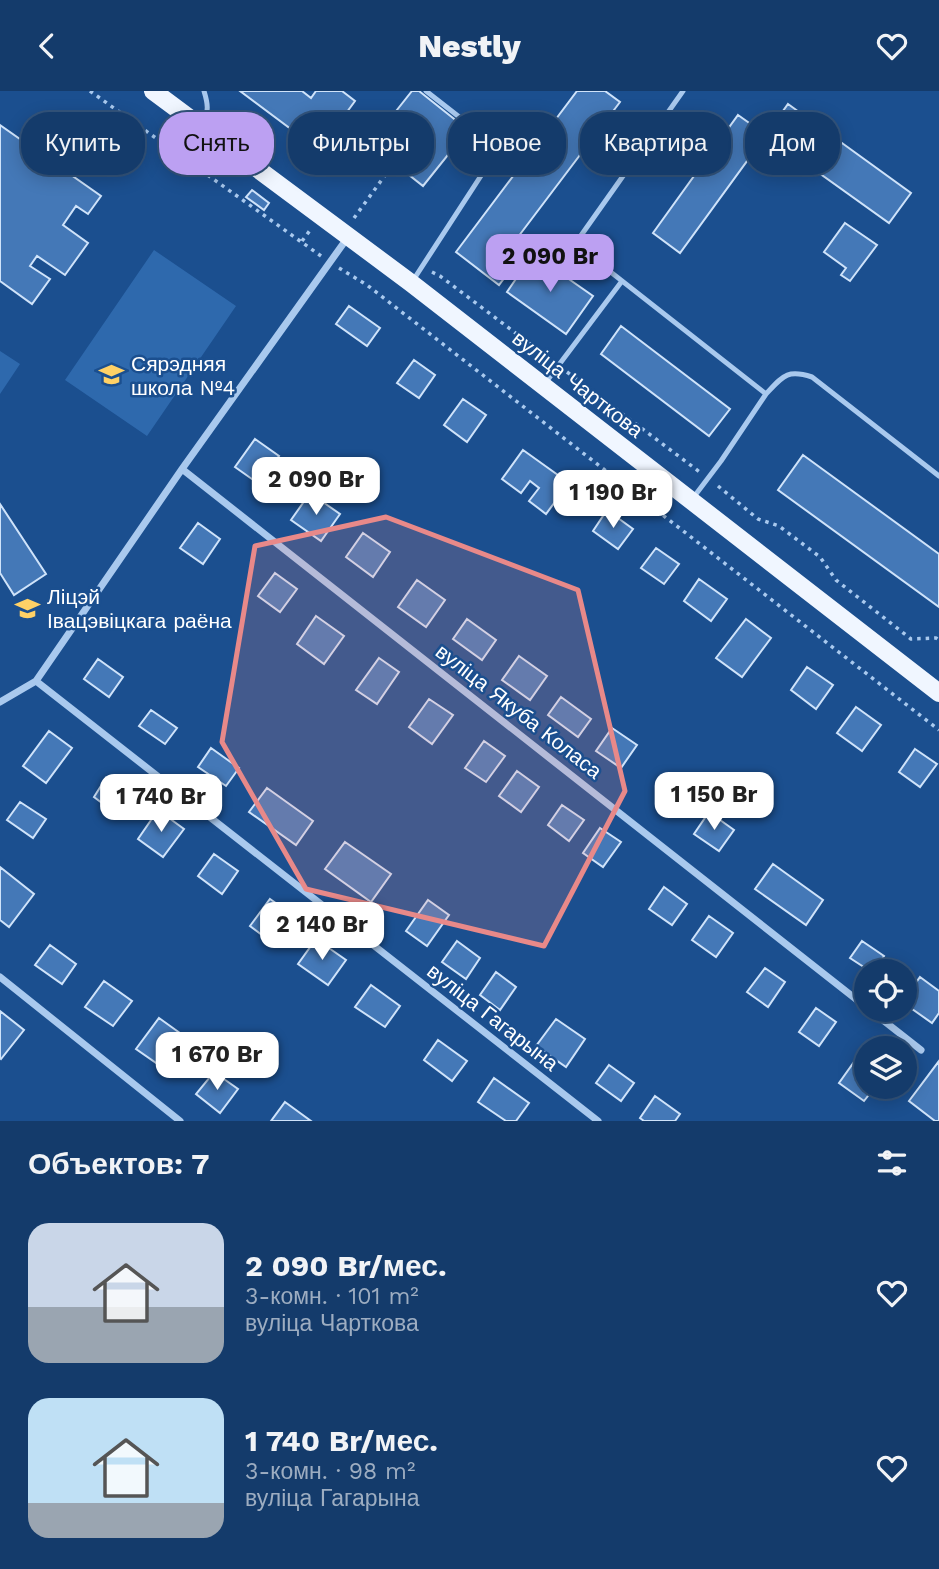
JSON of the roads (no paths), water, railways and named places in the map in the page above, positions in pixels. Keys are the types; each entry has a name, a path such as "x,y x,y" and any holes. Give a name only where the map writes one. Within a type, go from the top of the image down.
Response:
{"main road":[{"name":"вуліца Чарткова","path":"153,91 181,112"},
{"name":"вуліца Чарткова","path":"266,175 411,283 939,692"}],"street":[{"path":"0,702 36,681 182,469 349,236"},
{"name":"вуліца Якуба Коласа","path":"182,469 854,997"},
{"name":"вуліца Гагарына","path":"36,681 598,1121"},
{"path":"0,977 180,1121"},
{"name":"вуліца Якуба Коласа","path":"886,1022 921,1050"}],"lane":[{"path":"204,91 208,112"},
{"path":"411,283 499,148 426,91"},
{"path":"683,91 575,244 766,394"},
{"path":"543,386 622,281"},
{"path":"691,501 766,394 783,375 797,372 812,377 939,476"}],"place":[{"name":"Сярэдняя школа №4","path":"111,375"},
{"name":"Ліцэй Івацэвіцкага раёна","path":"27,608"}]}
